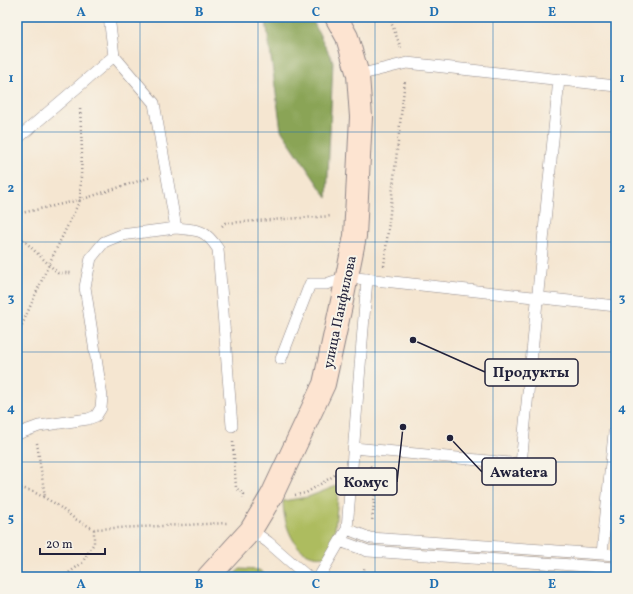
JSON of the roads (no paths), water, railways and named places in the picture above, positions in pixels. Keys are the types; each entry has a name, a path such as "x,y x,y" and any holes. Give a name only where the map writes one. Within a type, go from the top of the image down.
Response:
{"street":[{"name":"улица Панфилова","path":"208,577 242,527 272,495 324,384 357,278 355,236 360,117 358,75 347,37 336,17"}],"lane":[{"path":"109,17 114,56 154,103 176,228"},
{"path":"17,139 114,56"},
{"path":"358,75 407,63 616,86"},
{"path":"354,448 521,464 559,79"},
{"path":"17,434 35,428 88,419 96,416 101,408 102,397 86,287 87,273 91,258 104,242 121,235 176,228 197,230 210,236 218,249 232,426"},
{"path":"319,577 347,529 354,448 357,278"},
{"path":"281,359 310,284 326,284 357,278 616,306"},
{"path":"602,554 614,433 616,433"},
{"path":"242,527 268,542 308,577"},
{"path":"347,529 370,538 616,555"},
{"path":"340,541 368,551 616,568"}],"place":[{"name":"Продукты","path":"413,340"},
{"name":"Комус","path":"403,427"},
{"name":"Awatera","path":"450,438"}]}
